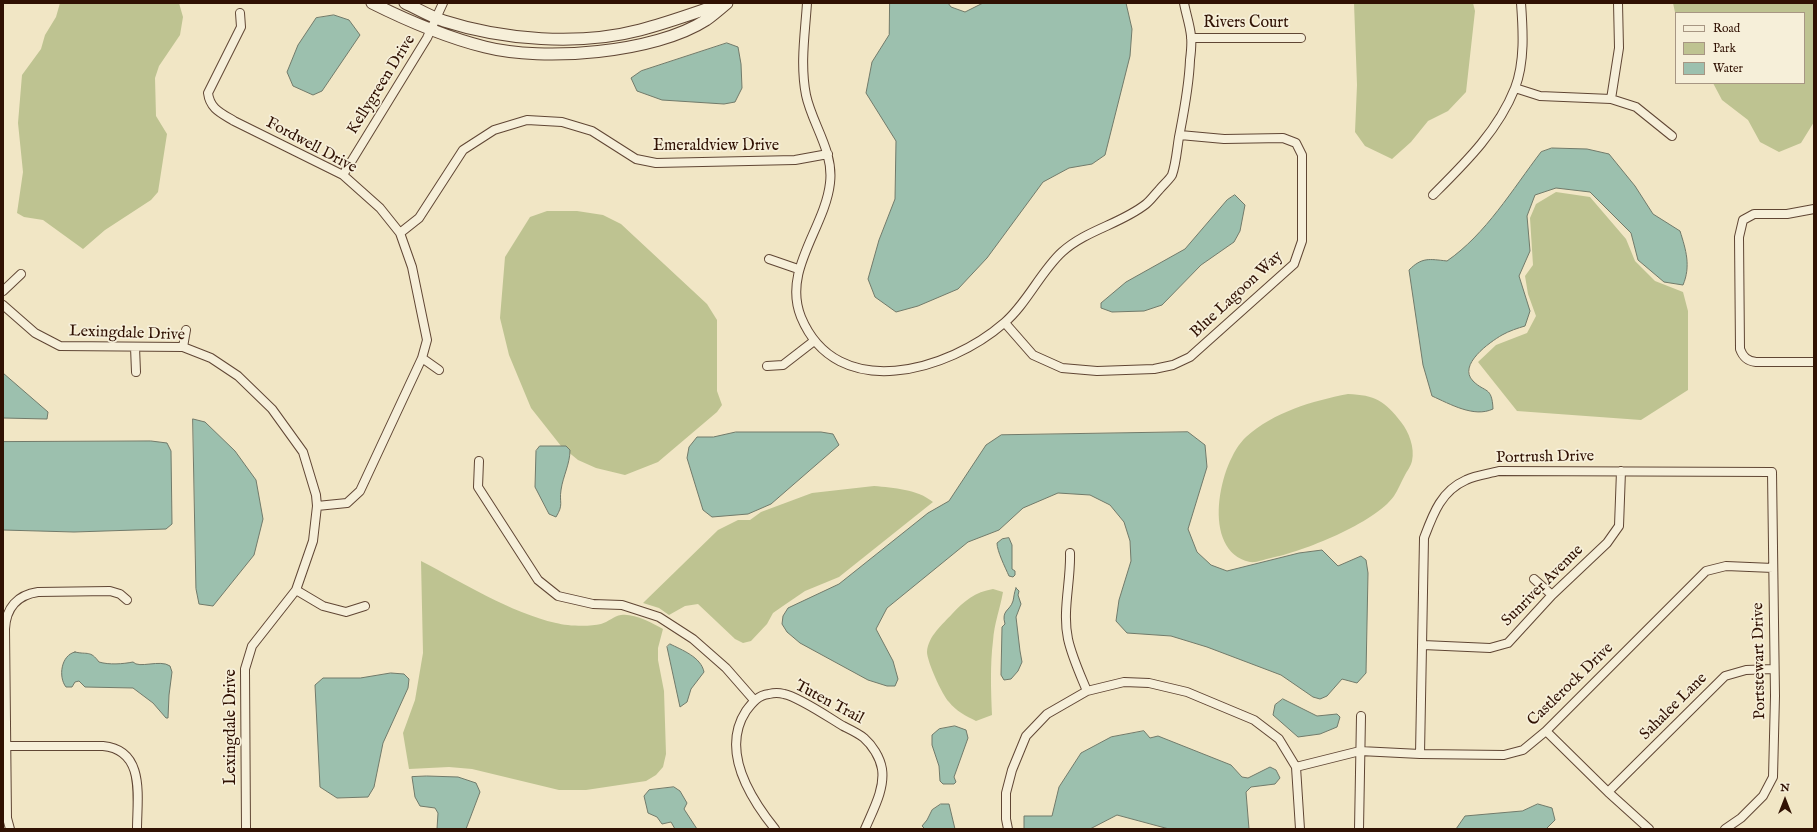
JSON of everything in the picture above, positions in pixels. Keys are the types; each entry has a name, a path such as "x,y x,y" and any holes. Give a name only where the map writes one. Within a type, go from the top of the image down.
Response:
{"street":[{"path":"372,3 431,30 486,48 554,54 595,52 630,46 672,35 705,20 727,3"},
{"path":"405,3 437,18 489,32 523,37 560,38 599,37 638,30 723,3"},
{"name":"Kellygreen Drive","path":"343,175 431,30 443,3"},
{"path":"807,3 803,59 804,83 806,97 828,154 831,180 827,202 798,269 797,293 800,315 814,341 830,355 855,368 871,371 888,371 935,363 960,353 1005,323 1062,252 1098,228 1125,217 1147,204 1171,176 1189,86 1191,38 1184,3"},
{"path":"1433,195 1464,165 1493,130 1515,88 1521,60 1523,30 1521,3"},
{"path":"1611,99 1619,48 1618,3"},
{"name":"Fordwell Drive","path":"240,13 242,27 208,92 209,102 217,111 234,121 343,175 380,208 400,233 412,267 427,340 422,358 360,491 347,503 317,506"},
{"name":"Rivers Court","path":"1191,38 1301,38"},
{"path":"1515,88 1540,96 1611,99 1636,107 1672,136"},
{"name":"Emeraldview Drive","path":"400,233 419,218 463,150 494,130 527,120 562,122 592,131 636,159 656,163 795,160 828,154"},
{"name":"Blue Lagoon Way","path":"1005,323 1033,355 1062,368 1097,371 1154,369 1173,365 1190,356 1294,264 1302,241 1302,155 1296,142 1283,138 1224,139 1180,135"},
{"path":"1814,209 1787,214 1754,214 1748,216 1743,220 1740,227 1739,253 1740,349 1743,356 1748,361 1756,362 1814,362"},
{"path":"769,259 798,269"},
{"path":"3,291 21,274"},
{"name":"Lexingdale Drive","path":"3,305 35,333 60,346 183,347 211,358 238,376 272,409 303,452 316,495 317,506 313,541 307,562 296,590 252,646 244,669 246,829"},
{"path":"183,347 186,330"},
{"path":"767,366 783,364 814,341"},
{"path":"135,347 136,372"},
{"path":"422,358 439,370"},
{"path":"479,461 478,486 538,580 558,596 593,604 622,605 659,617 693,639 721,663 754,700 742,717 736,742 740,771 758,808 775,829"},
{"name":"Portrush Drive","path":"1420,754 1424,538 1434,511 1449,490 1467,480 1499,471 1772,472"},
{"name":"Sunriver Avenue","path":"1423,645 1490,648 1508,643 1552,595 1606,543 1619,526 1621,471"},
{"name":"Portstewart Drive","path":"1725,829 1741,818 1763,796 1773,777 1774,670 1772,472"},
{"path":"1070,553 1066,620 1068,639 1087,691"},
{"name":"Castlerock Drive","path":"1296,767 1360,751 1420,754 1504,755 1523,750 1546,731 1706,571 1726,566 1773,568"},
{"path":"1534,578 1552,595"},
{"path":"296,590 323,606 346,612 365,606"},
{"path":"10,829 7,818 4,629 7,615 14,603 24,596 38,592 110,591 120,594 127,600"},
{"name":"Sahalee Lane","path":"1608,792 1724,676 1746,670 1774,670"},
{"path":"1008,829 1006,819 1006,793 1012,770 1026,736 1047,714 1087,691 1124,682 1150,683 1187,692 1254,720 1279,739 1296,767 1300,829"},
{"name":"Tuten Trail","path":"754,700 768,694 784,694 809,706 864,738 878,756 882,769 882,782 876,804 865,829"},
{"path":"1359,829 1361,716"},
{"path":"1546,731 1608,792 1649,829"},
{"path":"6,746 109,746 122,752 131,762 136,773 137,829"}],"green space":[{"path":"60,3 179,3 183,17 180,35 159,66 155,78 156,116 167,134 158,192 151,200 105,230 83,249 43,220 24,217 17,213 23,172 18,123 22,75 41,49 45,35 56,17"},
{"path":"1354,3 1473,3 1475,11 1466,92 1448,111 1428,121 1411,142 1392,159 1365,146 1355,132 1357,85"},
{"path":"1673,3 1814,3 1814,122 1801,143 1779,152 1760,142 1748,120 1722,100 1714,84 1805,84 1805,12 1675,12"},
{"path":"1556,192 1590,197 1626,239 1635,261 1655,281 1683,292 1688,311 1688,390 1641,420 1517,411 1478,362 1496,345 1527,333 1536,316 1528,294 1525,276 1533,265 1530,218 1536,204"},
{"path":"547,211 577,211 603,215 621,224 707,304 717,320 717,391 722,405 717,412 658,462 625,475 596,468 578,460 561,446 531,408 509,355 500,318 505,257 530,217"},
{"path":"1348,394 1365,396 1379,400 1390,409 1407,430 1412,446 1413,456 1410,467 1394,496 1385,506 1355,526 1301,550 1252,562 1234,554 1224,541 1220,524 1219,505 1222,485 1228,466 1236,449 1246,437 1257,428 1281,414 1307,404"},
{"path":"874,486 913,492 920,494 933,502 839,577 805,591 773,613 767,624 751,641 743,643 735,639 698,604 685,606 669,615 659,608 643,603 718,530 738,520 750,520 761,512 812,493"},
{"path":"421,561 504,605 539,618 561,624 584,626 601,624 618,616 626,615 643,619 663,629 658,648 658,660 664,691 666,754 663,767 656,775 646,781 586,790 559,790 472,769 449,767 409,769 403,733 415,700 423,653"},
{"path":"993,589 1003,592 992,650 992,715 976,721 958,711 946,698 932,670 927,652 930,641 940,626 961,605 981,592"}],"water":[{"path":"890,3 948,3 951,7 965,12 983,3 1126,3 1132,29 1130,56 1105,155 1092,164 1069,168 1043,182 987,258 958,289 918,306 896,312 875,297 868,279 879,240 895,199 896,141 866,93 872,62 889,35"},
{"path":"334,15 349,20 360,35 322,91 313,95 293,86 287,72 298,45 316,18"},
{"path":"727,43 738,47 741,64 742,88 735,102 724,104 662,100 637,91 631,78 641,71"},
{"path":"1552,148 1587,149 1609,154 1635,186 1653,214 1680,231 1687,258 1687,271 1683,285 1664,282 1638,260 1631,233 1590,192 1556,188 1535,195 1527,216 1530,251 1519,276 1530,311 1525,326 1497,338 1483,348 1472,361 1469,368 1469,375 1473,381 1489,393 1493,409 1478,412 1462,409 1432,396 1423,365 1409,270 1418,263 1426,260 1447,261 1461,250 1498,211 1541,152"},
{"path":"1235,195 1245,205 1240,231 1234,242 1201,265 1162,305 1144,311 1112,312 1101,308 1101,303 1126,282 1185,249 1227,200"},
{"path":"3,373 48,412 47,419 3,418"},
{"path":"193,419 205,422 235,451 256,480 263,519 254,555 213,606 199,604 196,589"},
{"path":"736,432 821,432 833,434 839,445 771,504 748,514 712,517 703,510 687,458 689,447 697,437 713,437"},
{"path":"1188,432 1205,445 1207,467 1188,529 1197,552 1211,565 1227,571 1299,553 1322,550 1338,566 1361,556 1366,560 1368,573 1366,673 1357,683 1342,679 1327,696 1320,699 1313,697 1281,675 1207,647 1171,636 1127,633 1116,621 1119,600 1131,561 1130,541 1124,522 1110,505 1090,495 1058,493 1023,508 999,530 968,542 887,608 876,629 893,661 898,679 895,686 887,686 868,680 800,643 787,632 782,624 783,616 788,608 839,584 928,513 949,501 986,445 1001,435"},
{"path":"151,441 167,443 171,451 172,524 166,529 74,532 3,530 3,442"},
{"path":"540,446 566,446 570,450 569,460 561,490 561,506 556,517 549,514 535,487 536,451"},
{"path":"1009,538 1012,545 1012,569 1015,571 1015,575 1013,577 1009,576 997,546 997,543 1002,539"},
{"path":"1016,588 1019,591 1018,595 1021,604 1016,617 1022,662 1018,671 1011,679 1004,680 1001,675 1002,627 1005,624 1005,613 1012,604"},
{"path":"670,644 695,658 699,662 704,672 691,689 687,702 680,707 667,647"},
{"path":"75,652 91,654 99,662 107,664 133,662 140,665 161,663 170,666 172,672 168,718 166,718 153,703 133,688 85,687 79,681 75,682 72,687 66,687 62,678 62,667 67,657"},
{"path":"391,673 404,674 409,679 408,688 383,743 374,787 368,797 337,798 320,787 315,685 323,678 360,678"},
{"path":"1283,699 1317,716 1337,714 1340,717 1337,727 1320,734 1298,737 1273,715 1275,705"},
{"path":"955,726 966,730 968,738 954,777 956,782 954,784 943,784 940,781 939,766 932,745 932,735 939,729"},
{"path":"1144,731 1150,738 1158,736 1231,765 1242,777 1248,778 1270,767 1276,770 1280,778 1275,784 1251,787 1246,792 1249,829 1169,829 1117,815 1090,829 1024,829 1024,816 1052,816 1059,787 1081,753 1111,737"},
{"path":"412,777 458,777 476,783 480,792 466,829 437,829 438,813 435,808 420,806 415,797"},
{"path":"674,787 680,791 687,803 684,809 697,829 675,829 671,822 662,824 657,817 648,813 644,796 649,790"},
{"path":"941,804 949,804 955,829 925,829 922,826 932,810"},
{"path":"1538,804 1552,808 1555,820 1546,829 1456,829 1465,816 1522,811"}]}
